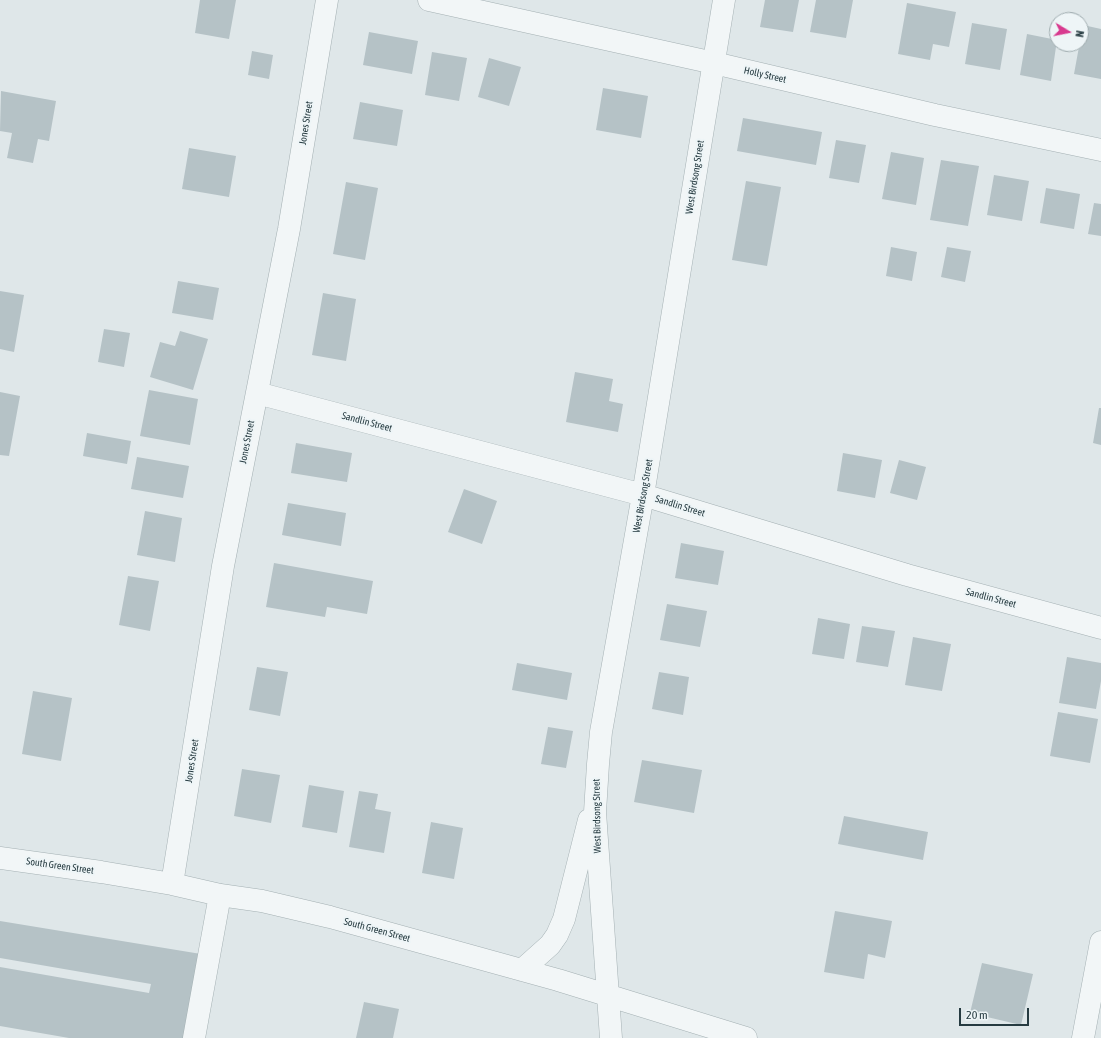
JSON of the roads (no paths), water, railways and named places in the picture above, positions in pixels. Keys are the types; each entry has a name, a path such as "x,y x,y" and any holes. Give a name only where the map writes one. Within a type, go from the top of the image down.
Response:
{"street":[{"name":"Jones Street","path":"172,884 223,566 289,229 327,0"},
{"name":"Holly Street","path":"429,0 714,63 935,116 1101,150"},
{"name":"West Birdsong Street","path":"611,1038 598,859 596,796 601,732 643,495 724,0"},
{"name":"Sandlin Street","path":"257,393 643,495 907,575 1101,628"},
{"path":"522,970 550,945 557,935 564,919 596,796"},
{"name":"South Green Street","path":"0,858 101,872 172,884 220,895 262,901 330,917 608,995 746,1038"},
{"path":"194,1038 220,895"},
{"path":"1083,1038 1101,942"}]}
